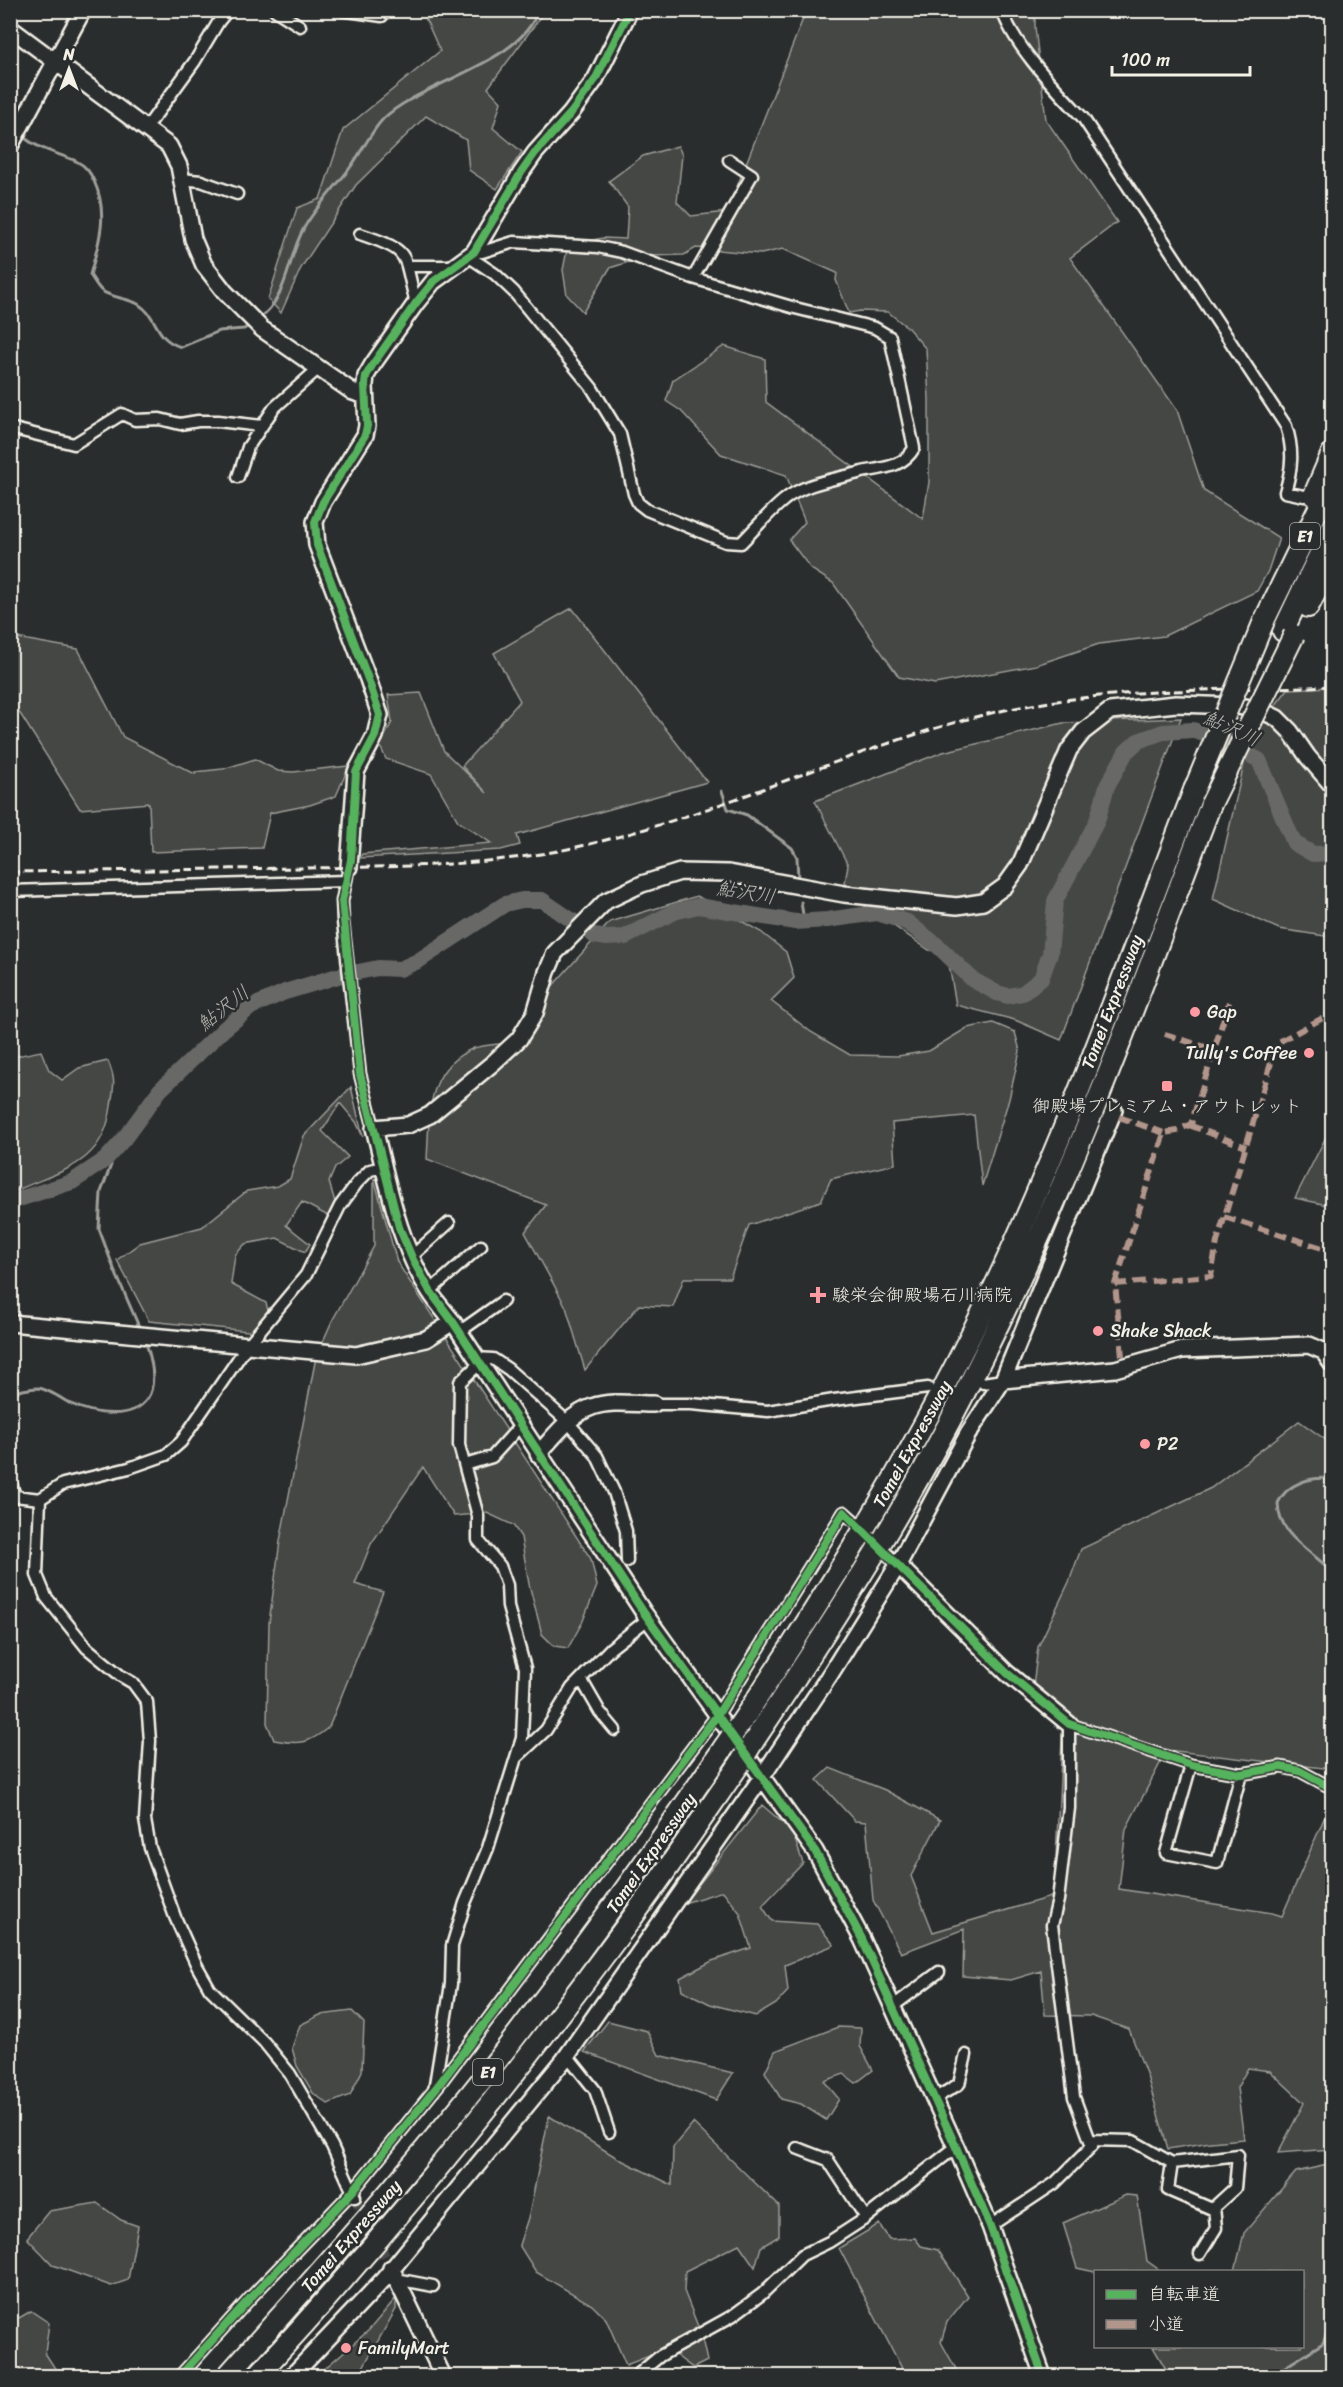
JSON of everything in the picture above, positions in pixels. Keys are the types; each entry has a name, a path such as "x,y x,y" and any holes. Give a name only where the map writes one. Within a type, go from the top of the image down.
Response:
{"highway":[{"path":"1278,591 1332,453"},
{"name":"Tomei Expressway","path":"227,2376 322,2271 469,2095 557,1982 606,1917 740,1724 855,1545 909,1452 982,1312 1031,1205 1194,790 1264,621 1332,481"},
{"name":"Tomei Expressway","path":"256,2376 409,2202 502,2089 625,1928 739,1765 872,1558 928,1461 981,1361 1049,1217 1100,1096 1211,804 1289,633 1332,528"},
{"path":"1289,633 1332,562"},
{"path":"211,2376 322,2271"}],"street":[{"path":"10,146 83,10"},
{"path":"147,127 195,61 228,10"},
{"path":"275,10 300,26"},
{"path":"341,10 382,16"},
{"path":"630,10 585,96 525,166 471,254 433,282 366,376 367,426 365,435 323,502 315,522 316,545 380,715 375,736 356,772 347,874 342,901 360,1074 399,1227 411,1257 430,1291 648,1619 815,1851 862,1939 990,2226 1043,2376"},
{"path":"1002,10 1020,42 1048,81 1083,118 1287,426 1293,456 1285,492 1304,496"},
{"path":"10,28 56,59 169,146 179,166 193,239 204,266 225,292 262,329 353,392 365,396"},
{"path":"693,278 752,175 729,160"},
{"path":"181,179 201,181 237,194"},
{"path":"360,234 398,249 408,266 416,303"},
{"path":"514,242 598,247 622,252 693,278 795,308 876,328 890,337 914,448 908,459 896,464 800,490 785,499 741,543 726,542 647,510 638,503 634,494 620,434 592,387 514,292 471,254 514,242"},
{"path":"408,266 454,266"},
{"path":"238,477 248,447 274,408 319,368"},
{"path":"10,428 74,444 122,414 135,420 160,420 180,424 198,421 261,426"},
{"path":"374,1128 408,1125 430,1115 519,1039 535,1013 547,972 555,954 564,942 606,901 642,884 680,872 728,873 844,894 957,906 983,902 1005,886 1020,865 1069,750 1083,732 1110,711 1176,704 1258,709 1277,718 1290,731 1332,785"},
{"path":"10,891 347,874"},
{"path":"292,2376 383,2280 567,2055 762,1777 968,1434 1003,1380 1114,1110"},
{"path":"10,1480 13,1498 40,1498 63,1484 129,1468 166,1455 181,1442 247,1346 306,1275 340,1206 357,1183 370,1170 384,1167"},
{"path":"411,1257 449,1223"},
{"path":"430,1291 481,1246"},
{"path":"10,1323 356,1355 402,1346 456,1327 503,1301"},
{"path":"983,1383 1107,1371 1182,1350 1204,1348 1309,1345 1323,1351 1332,1364"},
{"path":"433,2092 451,1984 453,1946 465,1903 488,1848 522,1738 525,1668 508,1607 507,1585 500,1566 478,1540 478,1516 459,1445 460,1383 477,1360 493,1359 508,1369 568,1422 597,1456 614,1492 626,1531 627,1561"},
{"path":"538,1454 568,1422 591,1407 617,1404 691,1404 768,1411 928,1388"},
{"path":"465,1465 492,1457 520,1426"},
{"path":"40,1498 40,1546 37,1575 46,1597 87,1648 133,1683 147,1702 150,1741 145,1820 150,1848 175,1917 197,1966 210,1989 264,2042 290,2074 332,2146 353,2195"},
{"path":"180,2376 253,2295 353,2195 718,1714 844,1512 854,1520"},
{"path":"893,1560 1007,1673 1069,1724 1191,1765 1241,1774 1281,1767 1300,1771 1326,1785 1332,1784"},
{"path":"514,1760 546,1730 580,1679 611,1648 648,1619"},
{"path":"580,1679 600,1712 615,1730"},
{"path":"990,2226 1055,2183 1092,2146 1074,2097 1052,1925 1058,1900 1069,1808 1069,1724"},
{"path":"1191,1765 1166,1853 1217,1863 1241,1774"},
{"path":"892,2007 939,1972"},
{"path":"567,2055 595,2090 609,2132"},
{"path":"934,2099 959,2084 966,2055"},
{"path":"1090,2140 1133,2141 1172,2163 1238,2155 1235,2188 1212,2210 1168,2190 1172,2163"},
{"path":"797,2148 828,2160 866,2218"},
{"path":"636,2376 660,2356 732,2316 762,2294 802,2255 829,2242 866,2218 956,2148"},
{"path":"1200,2254 1216,2228 1214,2207"},
{"path":"391,2268 433,2286"},
{"path":"391,2268 443,2376"}],"shaded area":[{"path":"422,11 545,11 488,88 501,102 493,128 522,152 497,189 469,170 466,140 426,116 356,185 301,268 281,313 268,299 297,208 320,199 343,130 440,51"},
{"path":"806,11 1035,11 1046,120 1117,222 1070,258 1177,410 1204,491 1279,538 1268,571 1257,591 1164,636 1099,644 1036,665 935,684 899,677 833,583 811,569 789,540 805,522 786,475 721,454 681,411 666,401 673,380 724,346 765,359 766,402 923,519 929,482 929,398 926,349 908,328 888,312 849,313 836,280 837,273 783,249 761,254 696,248 684,255 647,256 610,268 583,312 567,295 563,270 568,245 603,238 626,239 628,207 609,181 643,156 678,146 682,155 677,202 691,216 727,212"},
{"path":"572,608 707,782 517,835 520,845 501,850 360,858 362,854 491,843 458,821 431,774 386,759 380,746 392,722 388,695 421,693 444,751 487,793 462,766 520,701 494,653"},
{"path":"11,637 78,649 123,737 195,774 195,772 223,769 255,759 278,771 293,772 349,766 336,796 310,805 270,813 262,848 151,852 149,803 80,809 21,715 11,703"},
{"path":"1332,687 1332,935 1325,936 1279,929 1213,899 1250,738 1288,689"},
{"path":"1181,718 1061,1040 1015,1020 956,1005 947,953 929,950 850,896 845,883 848,865 815,801 943,752 1063,723"},
{"path":"697,896 761,932 786,952 794,978 771,1001 811,1032 850,1055 898,1056 929,1051 967,1028 993,1023 1015,1032 1020,1051 1009,1099 982,1186 974,1115 892,1123 895,1164 831,1179 821,1201 749,1225 730,1278 684,1278 673,1307 639,1305 585,1370 566,1307 525,1232 546,1205 427,1159 433,1094 446,1068 458,1057 474,1048 515,1042 548,991 610,922"},
{"path":"41,1051 49,1070 62,1080 79,1068 108,1061 114,1083 111,1106 99,1143 88,1155 61,1172 11,1193 11,1057"},
{"path":"351,1087 363,1137 356,1122 340,1103 322,1131 348,1157 335,1168 329,1182 335,1202 328,1216 302,1202 286,1225 310,1244 305,1252 277,1238 245,1244 235,1255 231,1284 266,1303 269,1314 258,1332 149,1321 117,1260 140,1243 202,1227 247,1191 278,1186 290,1179 304,1136"},
{"path":"1332,1125 1332,1206 1295,1198"},
{"path":"374,1178 397,1262 591,1559 597,1586 582,1623 568,1648 554,1646 542,1634 529,1584 521,1537 513,1525 487,1513 454,1516 423,1467 371,1544 355,1584 383,1592 329,1727 316,1737 304,1742 283,1742 274,1740 267,1723 269,1623 280,1541 316,1357 332,1321 374,1246"},
{"path":"1332,1402 1332,1769 1167,1750 1126,1829 1119,1889 1282,1916 1332,1800 1332,2149 1278,2153 1304,2103 1270,2071 1248,2068 1237,2088 1244,2139 1168,2149 1147,2076 1129,2029 1091,2016 1045,2015 1041,1971 1011,1980 963,1976 964,1929 901,1953 873,1900 866,1822 855,1821 817,1780 830,1768 885,1790 940,1820 911,1876 933,1932 1054,1896 1063,1721 1033,1686 1038,1647 1069,1582 1081,1549 1211,1488 1299,1421 1326,1440"},
{"path":"762,1805 792,1831 803,1863 762,1906 772,1921 817,1924 834,1945 785,1965 788,1991 776,2004 756,2016 710,2004 682,1990 680,1978 712,1961 751,1948 740,1913 723,1891 684,1903"},
{"path":"352,2011 364,2023 362,2071 350,2095 328,2104 313,2093 297,2066 292,2048 300,2025 320,2015"},
{"path":"608,2021 647,2031 659,2055 733,2073 716,2100 584,2052"},
{"path":"838,2027 861,2028 860,2046 873,2070 856,2083 844,2074 824,2081 839,2099 826,2120 801,2104 781,2099 765,2072 775,2051"},
{"path":"549,2116 619,2159 672,2185 673,2147 693,2123 779,2206 779,2236 761,2247 755,2267 739,2244 685,2271 684,2291 701,2334 707,2361 693,2368 667,2349 626,2365 606,2319 592,2305 536,2272 519,2245 529,2215"},
{"path":"1332,2164 1332,2376 1170,2376 1154,2348 1304,2348 1304,2270 1235,2270 1244,2233 1296,2172"},
{"path":"1126,2195 1137,2196 1147,2261 1160,2270 1094,2272 1077,2268 1063,2223"},
{"path":"97,2203 121,2220 138,2226 128,2280 111,2286 53,2265 27,2238 49,2211"},
{"path":"879,2224 889,2239 915,2238 921,2246 938,2250 968,2296 947,2322 941,2342 956,2369 933,2376 906,2376 839,2248"},
{"path":"396,2298 396,2309 358,2376 316,2376 369,2330"},
{"path":"11,2309 19,2318 31,2311 49,2323 45,2353 58,2373 57,2376 25,2376 11,2365"}],"waterway":[{"path":"258,319 276,299 300,235 307,223 352,165 383,119 400,106 492,58 512,45 528,29 538,10"},
{"path":"22,136 42,148 79,163 87,169 92,178 99,193 102,216 99,240 90,275 102,291 138,304 150,315 161,333 172,343 181,347 219,331 244,329 250,325"},
{"name":"鮎沢川","path":"10,1202 72,1182 105,1160 160,1090 224,1029 251,1007 285,992 338,976 378,968 400,969 418,961 505,904 522,900 542,900 595,936 607,938 625,937 674,912 698,906 795,922 877,913 907,922 938,946 973,980 997,993 1008,996 1023,993 1041,979 1050,954 1055,901 1097,821 1107,786 1126,752 1138,741 1163,732 1193,730 1222,741 1259,760 1294,843 1313,854 1332,853"},
{"path":"722,791 728,809 747,815 792,848 797,857 798,879"},
{"path":"801,902 804,921"},
{"path":"110,1155 111,1165 101,1192 99,1229 140,1329"},
{"path":"10,1393 38,1388 90,1411 112,1414 132,1410 147,1399 152,1386 151,1362 145,1341"},
{"path":"1332,1479 1301,1482 1287,1490 1278,1503 1280,1515 1290,1534 1332,1572"},
{"path":"1271,2376 1323,2343 1331,2322 1332,2287"}],"tunnel":[{"path":"355,2198 385,2256"}],"railway":[{"path":"10,872 398,866 462,863 526,856 558,851 666,823 876,748 983,715 1069,699 1113,695 1332,686"}],"marked path":[{"path":"1122,1356 1115,1284 1164,1133 1177,1131 1191,1124 1229,1002"},
{"path":"1115,1284 1211,1276 1217,1242 1277,1043 1332,1013"},
{"path":"1165,1034 1214,1050"},
{"path":"1119,1117 1164,1133"},
{"path":"1189,1125 1246,1147"},
{"path":"1224,1217 1332,1251"}],"cycle path":[{"path":"630,10 595,80 571,113 535,153 474,252 433,282 373,364 366,376 367,426 365,435 323,502 315,522 317,545 380,715 375,736 356,772 351,860 342,901 360,1074 399,1227 430,1291 453,1322 644,1613 815,1851 862,1939 990,2226 1043,2376"},
{"path":"180,2376 253,2295 352,2192 440,2083 718,1714 844,1512 1007,1673 1069,1724 1191,1765 1241,1774 1281,1767 1300,1771 1326,1785 1332,1784"}],"place":[{"name":"Gap","path":"1195,1012"},
{"name":"Tully's Coffee","path":"1309,1053"},
{"name":"御殿場プレミアム・アウトレット","path":"1167,1086"},
{"name":"駿栄会御殿場石川病院","path":"818,1295"},
{"name":"Shake Shack","path":"1098,1331"},
{"name":"P2","path":"1145,1444"},
{"name":"FamilyMart","path":"346,2348"}]}
